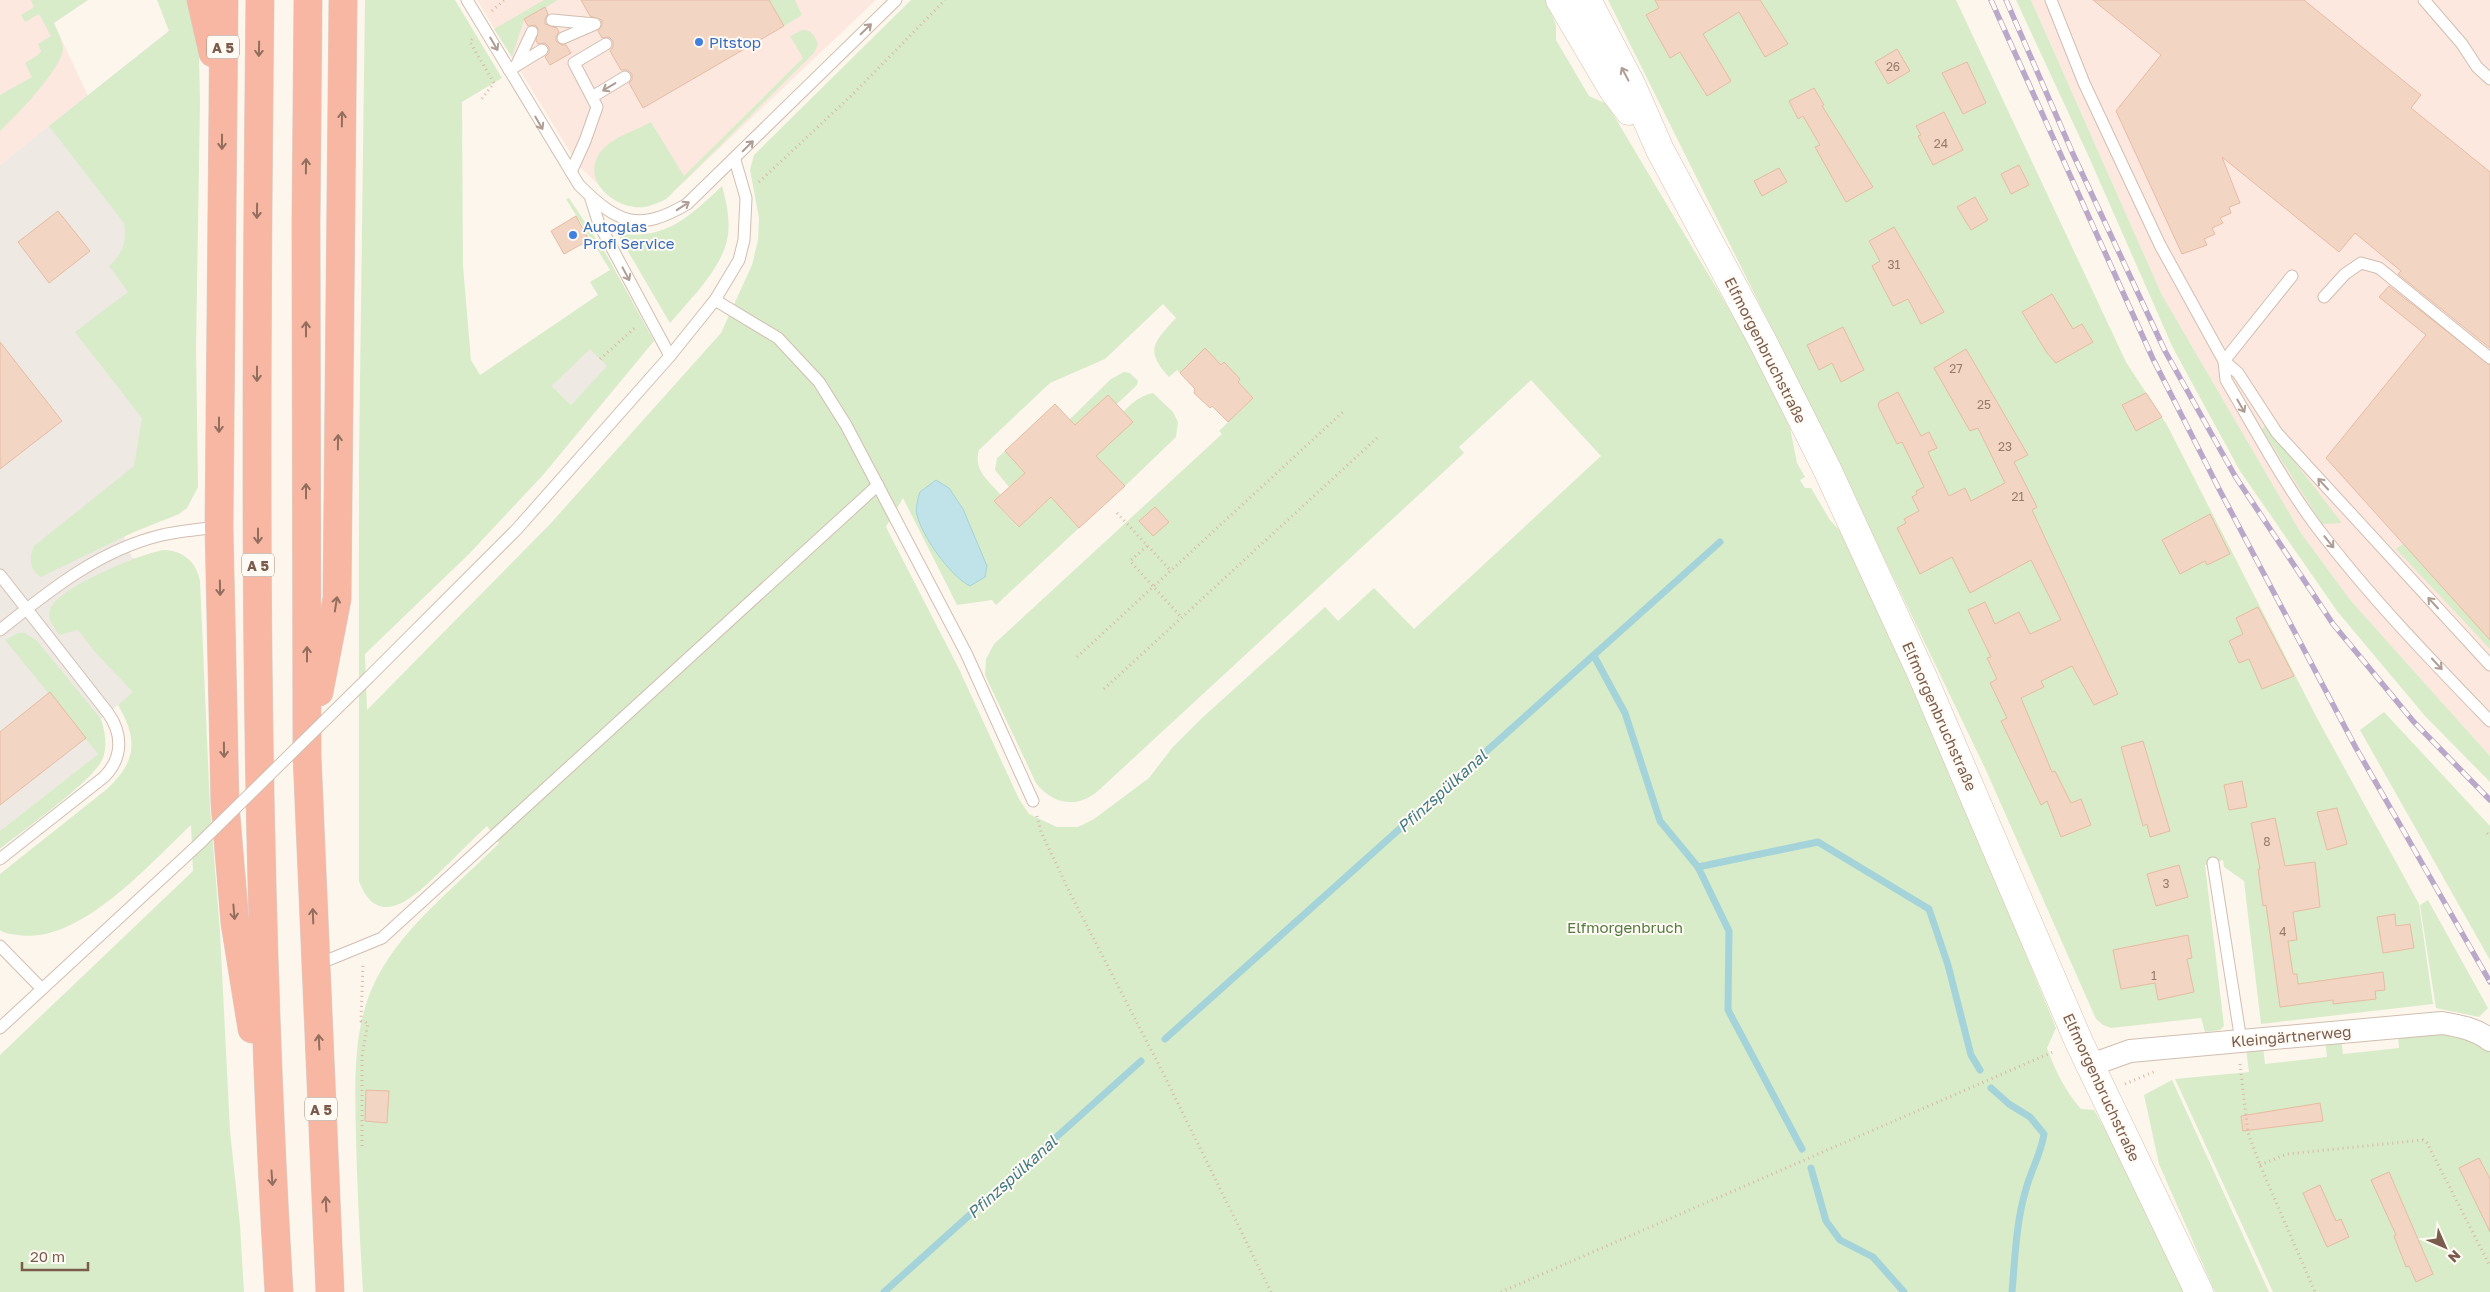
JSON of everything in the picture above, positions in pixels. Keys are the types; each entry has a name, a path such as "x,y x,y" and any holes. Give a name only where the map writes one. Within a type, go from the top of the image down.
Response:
{"highway":[{"path":"201,0 222,94"},
{"name":"A 5","path":"224,0 219,527 225,804 235,923 269,1129"},
{"name":"A 5","path":"260,0 257,234 258,690 269,1129 279,1292"},
{"name":"A 5","path":"308,0 306,222 307,755 330,1292"},
{"path":"307,755 337,599 343,0"}],"main road":[{"name":"Elfmorgenbruchstraße","path":"1560,0 1613,90 1660,150"},
{"name":"Elfmorgenbruchstraße","path":"1587,0 1632,86 1660,150 1757,331 1827,469 1922,675 2085,1053 2200,1292"}],"street":[{"name":"Kleingärtnerweg","path":"2085,1053 2130,1051 2442,1023 2461,1026 2483,1034 2490,1040"}],"lane":[{"path":"467,0 512,68 570,172 591,198 612,215 632,221 656,219 687,204 735,160 896,0"},
{"path":"2051,0 2084,83 2160,246 2224,361 2238,373 2277,433 2490,665"},
{"path":"2424,0 2462,44 2477,67 2490,79"},
{"path":"552,20 595,24 563,38"},
{"path":"512,68 532,32"},
{"path":"570,172 585,141 596,107 574,63 606,44"},
{"path":"512,68 542,50"},
{"path":"592,97 626,77"},
{"path":"0,1028 200,843 517,529 670,356 715,300 739,260 744,240 746,198 735,160"},
{"path":"591,198 599,224 670,356"},
{"path":"2324,297 2345,274 2361,263 2379,268 2490,358"},
{"path":"2292,276 2224,361 2226,380 2291,490 2316,526 2363,584 2490,721"},
{"path":"715,300 778,338 800,359 819,382 846,425 966,653 1033,801"},
{"path":"315,965 382,938 878,485"},
{"path":"0,630 55,586 84,567 128,546 160,536 219,527"},
{"path":"0,575 108,712 116,724 119,747 113,768 104,777 0,859"},
{"path":"2213,863 2241,1041"},
{"path":"0,946 42,989"}],"path":[{"path":"746,198 762,178 854,94 945,0"},
{"path":"600,359 649,316"},
{"path":"1077,657 1344,411"},
{"path":"1104,690 1377,438"},
{"path":"1117,513 1171,571"},
{"path":"1147,546 1130,561 1182,618"},
{"path":"1033,801 1041,832 1066,884 1162,1071 1271,1292"},
{"path":"362,1146 362,1056 368,1022 361,1021 363,946"},
{"path":"1501,1292 2085,1053"},
{"path":"2241,1073 2248,1133 2315,1292"},
{"path":"2260,1165 2287,1154 2423,1140 2428,1143 2490,1266"}],"shaded area":[{"path":"0,0 40,0 54,23 88,96 0,165"},
{"path":"477,0 876,0 666,199 645,207 622,204 613,199 578,165"},
{"path":"2031,0 2490,0 2490,756 2352,602 2301,533 2162,295"},
{"path":"169,31 165,501 123,534 132,558 164,562 166,678 133,693 83,733 98,754 0,831 0,165"},
{"path":"590,348 608,366 571,405 552,386"}],"green space":[{"path":"31,0 88,0 54,23 61,38 63,48 61,57 37,92 0,131 0,95 32,77 25,63 41,51 38,44 51,36 39,14 25,22 21,15 34,7"},
{"path":"157,0 189,0 199,56 196,349 198,487 187,508 179,514 134,532 41,577 34,571 31,563 31,554 34,546 134,466 142,418 75,332 128,292 109,266 118,257 123,247 125,236 124,223 49,126 169,31"},
{"name":"Elfmorgenbruch","path":"365,0 455,0 502,78 462,102 463,266 471,360 480,375 598,295 590,282 610,270 566,199 569,198 606,254 654,341 543,475 469,554 365,654 367,710 551,523 721,333 752,265 758,240 759,218 750,170 754,155 911,0 1546,0 1556,25 1556,40 1589,96 1607,104 1745,336 1790,428 1797,463 1805,477 1800,480 1805,488 1811,488 1830,520 1850,542 1895,637 2056,1028 2047,1048 2053,1064 2065,1088 2081,1109 2094,1110 2137,1185 2184,1292 363,1292 355,1093 357,1050 365,1007 383,967 408,933 499,843 487,826 423,888 399,904 388,907 377,905 367,897 359,881 359,459","holes":["1163,304 1176,318 1158,340 1154,353 1156,360 1169,377 1177,370 1180,373 1205,349 1221,365 1224,362 1240,379 1238,382 1253,398 1219,431 1222,434 994,644 986,659 985,675 1036,783 1050,796 1066,802 1083,800 1099,790 1464,453 1459,447 1531,380 1601,456 1414,629 1374,588 1338,621 1325,607 1202,718 1172,748 1149,778 1094,819 1078,827 1057,827 1029,814 1019,799 959,669 886,527 903,498 957,605 992,600 996,605 1079,528 1059,506 1059,490 1018,527 994,501 1001,495 980,469 978,463 979,450 1050,383 1105,359","590,349 607,366 571,405 552,386","1155,507 1168,522 1140,521"]},
{"path":"544,0 558,0 524,20 512,57 494,29"},
{"path":"769,0 795,0 802,15 784,26"},
{"path":"1608,0 1956,0 2126,362 2167,425 2317,718 2419,904 2433,1004 2261,1024 2244,881 2224,867 2223,860 2205,865 2224,1026 2220,1030 2205,1032 2201,1018 2111,1028 2103,1025 2096,1019 1985,768 1822,429"},
{"path":"2016,0 2031,0 2162,295 2301,533 2352,602 2490,756 2490,782 2425,716 2337,611 2240,471 2173,348 2088,155"},
{"path":"802,30 810,32 816,38 818,44 814,53 666,199 644,207 634,207 623,204 605,193 598,184 595,175 595,165 599,154 603,148 616,139 651,122 684,176 803,58 790,36"},
{"path":"722,186 728,220 728,234 724,251 695,295 670,323 619,236 622,234 638,235 653,233 666,229 689,215"},
{"path":"1124,372 1130,373 1138,381 1137,385 1116,405 1075,426 1069,420 1111,379"},
{"path":"1153,393 1173,412 1178,422 1176,437 1125,486 1104,465 1090,462 1124,411 1143,396"},
{"path":"2266,425 2342,523 2322,524 2262,429"},
{"path":"1005,451 1025,473 1009,487 995,470 997,458"},
{"path":"2404,543 2490,640 2490,649 2396,549"},
{"path":"164,550 178,553 188,559 196,568 200,581 210,807 220,932 230,1131 240,1225 244,1292 0,1292 0,1055 193,871 191,825 135,879 89,915 65,927 42,935 18,935 0,930 0,874 107,789 124,769 131,749 129,729 118,705 133,692 95,652 78,630 59,635 50,620 49,614 56,601 83,582 120,565"},
{"path":"18,633 25,633 37,641 101,719 105,734 105,750 102,760 85,781 0,849 0,831 98,754 5,640"},
{"path":"2384,712 2490,826 2490,960 2360,730"},
{"path":"2428,900 2488,1008 2479,1017 2436,1008 2420,905"},
{"path":"2441,1032 2490,1047 2490,1292 2273,1292 2175,1079 2249,1072 2246,1049 2263,1047 2265,1064 2327,1057 2325,1039 2341,1038 2343,1054 2399,1048 2398,1035"},
{"path":"2172,1080 2269,1292 2215,1292 2159,1164 2144,1095"}],"water":[{"path":"936,480 949,488 963,509 987,566 985,577 970,586 954,574 938,555 925,534 916,513 920,492"}],"building":[{"path":"581,0 769,0 784,26 643,108 629,83 632,80 632,74 628,70 621,70 610,51 613,47 613,41 609,37 602,38 598,31 602,25 602,20 590,16"},
{"path":"1655,0 1760,0 1788,44 1765,57 1739,12 1703,34 1731,81 1707,96 1680,52 1670,58 1646,15 1659,8"},
{"path":"2093,0 2304,0 2421,95 2411,108 2490,172 2490,348 2398,274 2401,271 2355,233 2339,252 2222,157 2240,203 2229,207 2231,213 2220,218 2223,223 2212,228 2215,234 2204,239 2207,245 2182,254 2116,111 2161,55"},
{"path":"545,7 548,14 545,24 557,28 559,32 556,41 566,45 571,53 550,65 545,57 549,53 549,47 545,43 538,44 536,41 538,28 535,25 528,26 524,19"},
{"path":"1897,49 1910,71 1888,84 1875,62"},
{"path":"1967,62 1986,103 1963,114 1942,73"},
{"path":"1814,88 1824,105 1822,106 1873,187 1846,202 1815,147 1820,145 1803,116 1798,119 1789,101"},
{"path":"1944,112 1963,150 1933,165 1918,136 1921,135 1916,126"},
{"path":"2019,165 2029,185 2011,194 2001,174"},
{"path":"1779,168 1787,182 1762,196 1754,181"},
{"path":"1975,197 1988,220 1971,230 1957,207"},
{"path":"58,211 90,251 49,283 18,242"},
{"path":"576,216 589,240 564,254 551,231"},
{"path":"1894,227 1944,312 1921,324 1908,299 1893,306 1872,266 1880,261 1869,241"},
{"path":"2389,286 2490,365 2490,640 2326,458 2426,335 2379,297"},
{"path":"2052,294 2073,329 2082,324 2093,342 2056,363 2047,353 2022,312"},
{"path":"1843,327 1864,370 1841,382 1832,363 1819,370 1807,345"},
{"path":"0,342 62,421 0,469"},
{"path":"1205,348 1221,365 1224,362 1240,379 1238,382 1253,398 1228,422 1212,406 1210,408 1194,393 1195,389 1180,373"},
{"path":"1966,349 2028,455 2014,462 2037,507 2032,510 2118,694 2094,705 2072,666 2041,681 2044,687 2021,698 2052,772 2055,771 2071,803 2081,799 2091,825 2061,837 2047,801 2041,805 2001,721 2007,718 1990,683 1997,679 1987,658 1991,657 1968,610 1985,602 1995,624 2019,612 2030,634 2061,620 2031,560 1970,593 1952,557 1920,574 1897,528 1906,523 1904,519 1919,511 1912,497 1917,494 1916,491 1924,487 1902,442 1897,444 1878,406 1879,402 1898,392 1921,436 1929,432 1937,448 1928,452 1949,496 1965,488 1971,501 2005,483 1978,428 1970,431 1934,368"},
{"path":"2146,393 2162,417 2136,431 2122,405"},
{"path":"1108,395 1133,422 1096,456 1125,486 1079,528 1051,497 1019,527 994,501 1025,473 1005,451 1055,404 1075,425"},
{"path":"1155,507 1169,522 1153,536 1139,521"},
{"path":"2210,514 2230,554 2207,565 2205,561 2180,574 2162,540"},
{"path":"2258,607 2294,676 2262,689 2249,659 2239,663 2229,641 2243,634 2236,618"},
{"path":"50,692 86,738 0,805 0,732"},
{"path":"2143,741 2170,831 2150,837 2147,824 2143,826 2121,747"},
{"path":"2242,781 2247,807 2229,810 2224,785"},
{"path":"2337,808 2347,844 2327,850 2317,812"},
{"path":"2275,818 2285,866 2315,862 2320,907 2293,912 2297,940 2288,941 2293,974 2297,974 2298,984 2383,972 2385,990 2375,991 2376,999 2333,1004 2333,1000 2280,1007 2266,905 2263,906 2258,869 2260,869 2251,823"},
{"path":"2179,865 2188,897 2156,906 2147,874"},
{"path":"2395,914 2396,926 2410,924 2414,948 2383,953 2377,917"},
{"path":"2188,935 2192,958 2187,959 2194,992 2158,1000 2155,983 2121,989 2113,950"},
{"path":"366,1090 389,1091 387,1123 365,1121"},
{"path":"2320,1103 2323,1121 2243,1131 2241,1116"},
{"path":"2479,1158 2490,1179 2490,1232 2459,1168"},
{"path":"2389,1172 2433,1274 2416,1282 2409,1266 2406,1267 2394,1236 2396,1235 2371,1180"},
{"path":"2320,1185 2336,1221 2341,1219 2349,1237 2327,1247 2303,1193"}],"waterway":[{"name":"Pfinzspülkanal","path":"1165,1039 1720,542"},
{"path":"1594,656 1625,713 1660,821 1698,867 1729,931 1728,1010 1802,1149"},
{"path":"1698,867 1818,842 1929,909 1948,965 1971,1055 1980,1070"},
{"name":"Pfinzspülkanal","path":"884,1292 1141,1061"},
{"path":"1991,1088 2009,1104 2030,1117 2044,1134 2041,1148 2028,1182 2020,1214 2012,1292"},
{"path":"1811,1168 1826,1221 1840,1240 1873,1257 1904,1292"}],"railway":[{"path":"1991,0 2153,359 2219,489 2356,748 2490,982"},
{"path":"2006,0 2073,154 2165,351 2235,476 2333,624 2413,721 2490,800"}],"place":[{"name":"Pitstop","path":"699,42"},
{"name":"Autoglas Profi Service","path":"573,235"}]}
